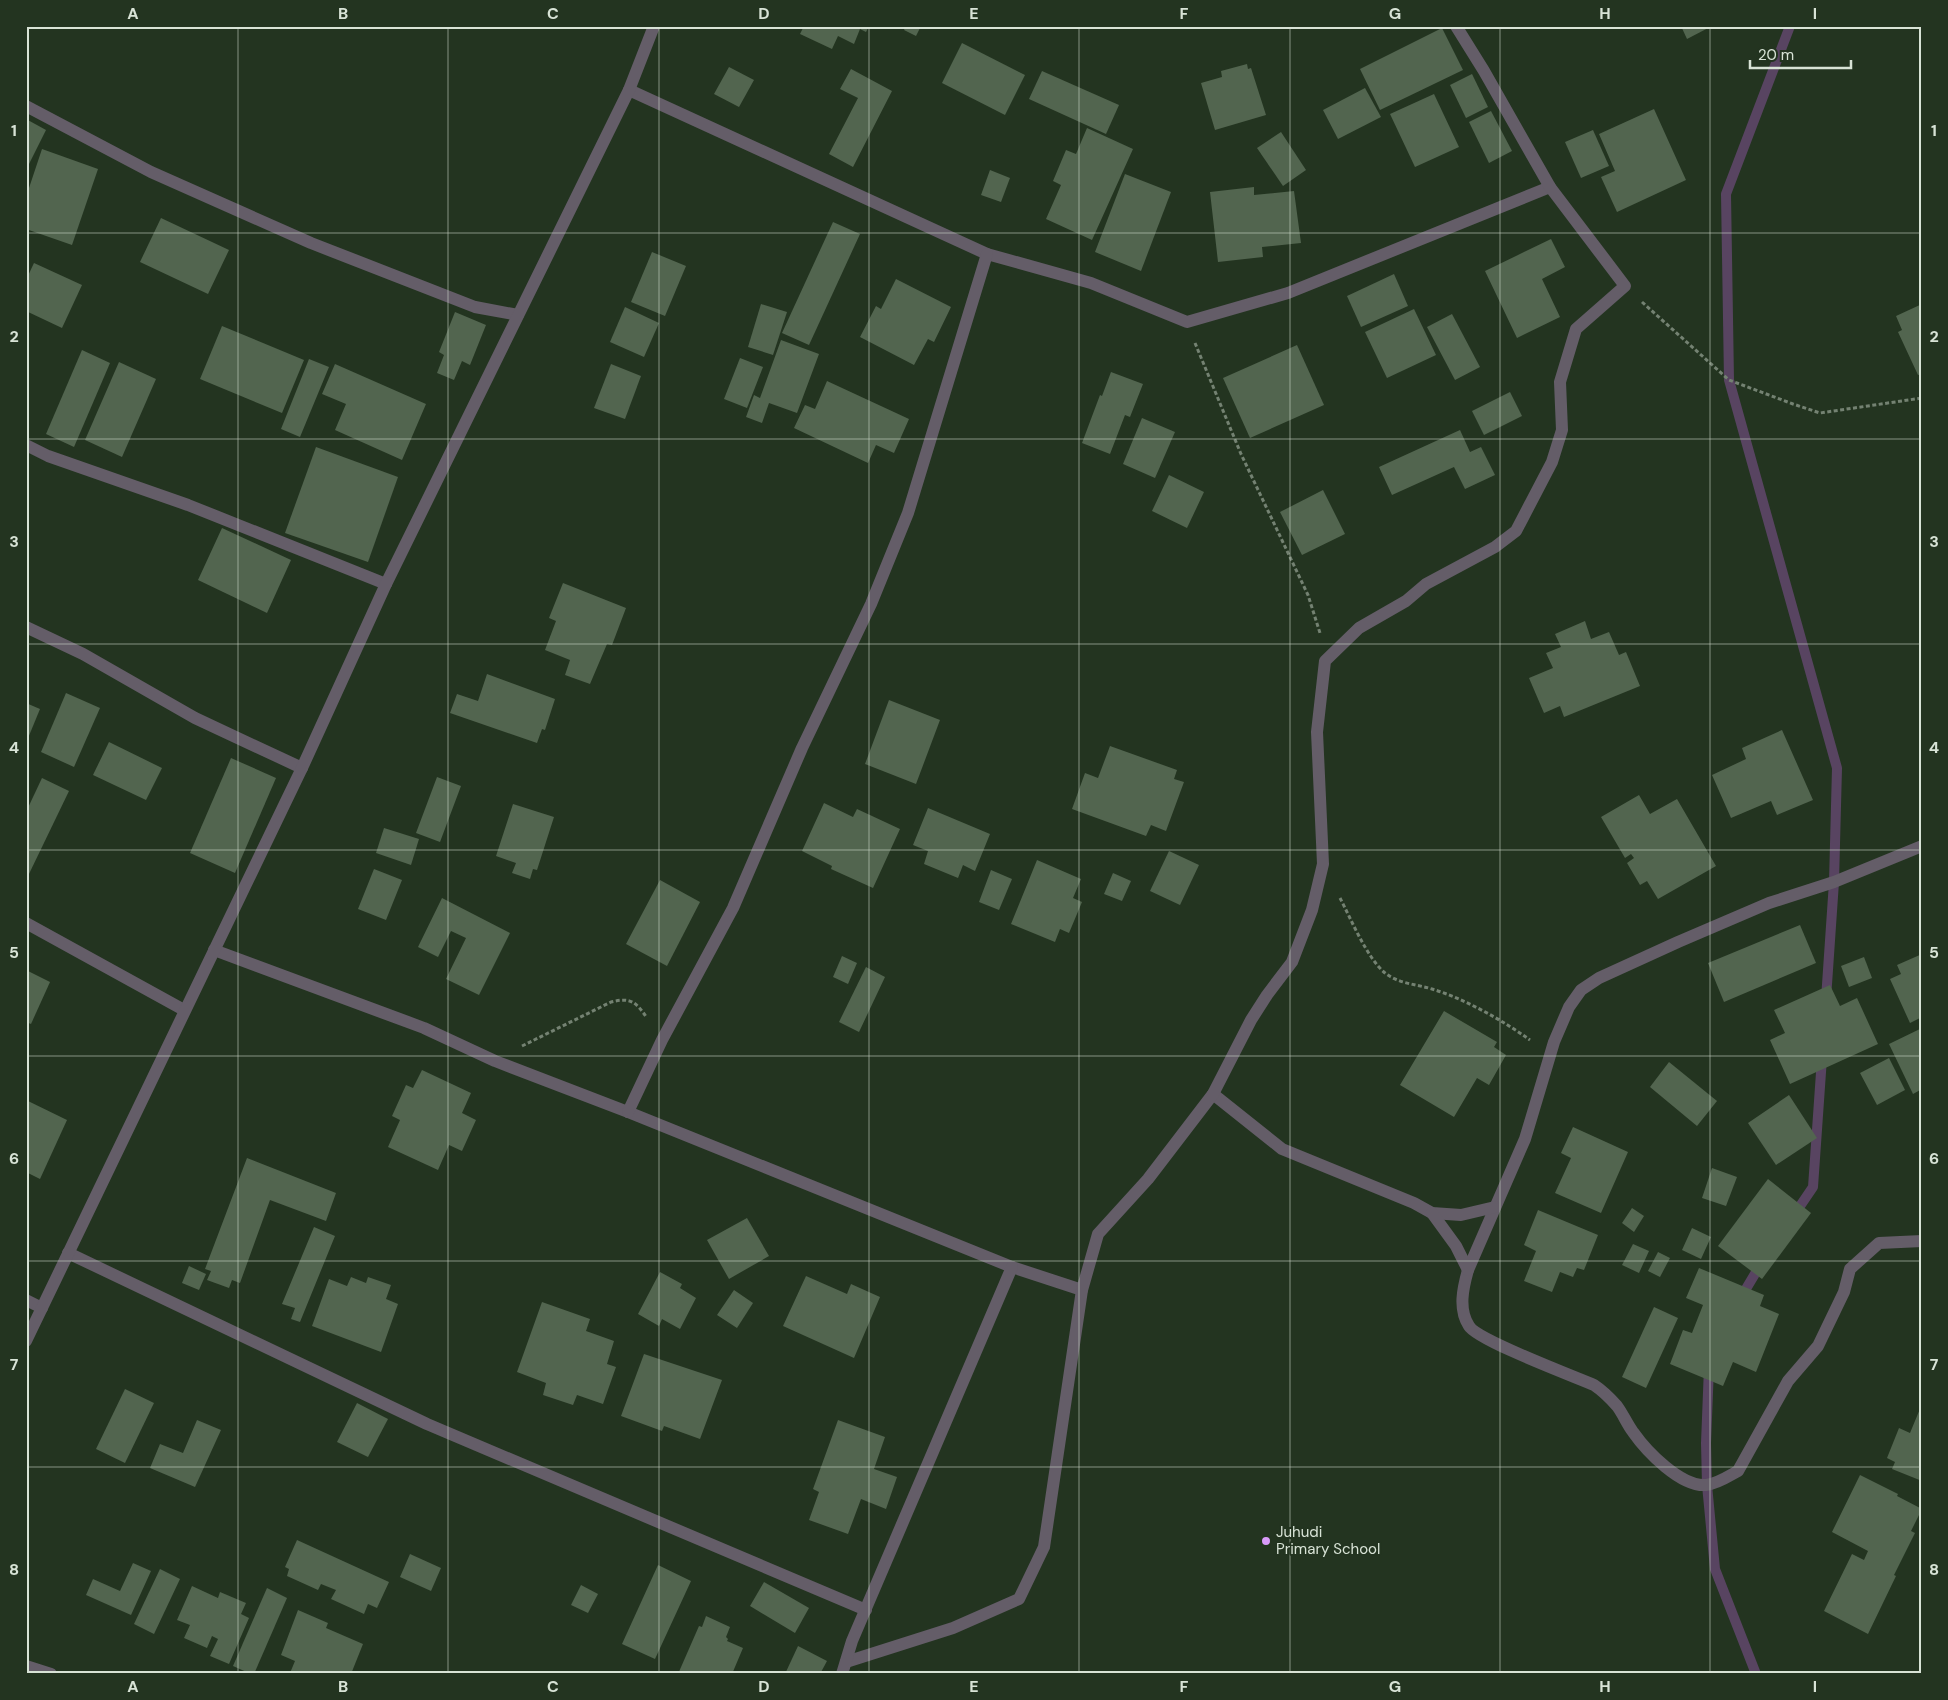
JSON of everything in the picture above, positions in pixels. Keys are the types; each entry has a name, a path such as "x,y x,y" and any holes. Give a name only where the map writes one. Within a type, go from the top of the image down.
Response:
{"street":[{"path":"26,1341 302,768 386,584 629,90 654,26"},
{"path":"844,1668 952,1628 1019,1598 1044,1547 1082,1290 1098,1234 1148,1179 1213,1094 1251,1020 1266,995 1292,962 1312,910 1323,864 1317,732 1325,661 1359,628 1406,601 1426,584 1495,547 1516,531 1552,462 1562,430 1560,382 1576,329 1625,286 1550,187 1456,26"},
{"path":"629,90 987,254 1090,283 1187,322 1288,293 1550,187"},
{"path":"26,106 151,172 310,243 475,308 518,315"},
{"path":"628,1112 662,1040 733,908 802,748 871,604 908,513 987,254"},
{"path":"26,445 48,456 188,505 386,584"},
{"path":"26,627 83,654 195,718 302,768"},
{"path":"1922,846 1834,882 1769,903 1599,978 1582,990 1569,1007 1550,1054 1525,1139 1468,1270 1462,1291 1464,1314 1469,1328 1486,1339 1594,1385 1612,1401 1634,1434 1654,1456 1671,1471 1693,1484 1707,1485 1738,1471 1788,1381 1818,1346 1844,1292 1850,1268 1879,1243 1922,1241"},
{"path":"26,923 184,1010"},
{"path":"214,950 424,1028 495,1060 1012,1267 1082,1290"},
{"path":"1213,1094 1282,1149 1414,1203 1432,1213 1456,1246 1468,1270"},
{"path":"1432,1213 1461,1215 1495,1207"},
{"path":"68,1253 427,1424 866,1610"},
{"path":"844,1668 852,1641 1012,1267"},
{"path":"26,1300 42,1308"},
{"path":"26,1666 51,1674"}],"path":[{"path":"1625,286 1729,380 1820,413 1922,398"},
{"path":"1187,322 1241,454 1308,595 1320,630 1325,661"},
{"path":"1323,864 1362,942 1385,972 1402,982 1432,989 1477,1008 1515,1029 1550,1054"},
{"path":"495,1060 552,1030 611,1002 623,999 636,1003 662,1040"}],"building":[{"path":"804,26 869,26 866,32 860,29 854,44 838,36 832,49 800,34"},
{"path":"906,26 921,26 916,36 904,30"},
{"path":"1681,26 1712,26 1687,39"},
{"path":"1442,28 1463,70 1380,110 1360,69"},
{"path":"962,43 1025,75 1005,115 942,83"},
{"path":"1247,64 1248,69 1251,68 1266,115 1215,130 1201,83 1222,77 1221,71"},
{"path":"729,67 754,80 739,107 714,94"},
{"path":"851,69 892,91 853,167 829,154 858,98 840,89"},
{"path":"1042,71 1119,105 1106,134 1029,99"},
{"path":"1472,74 1488,107 1466,118 1450,85"},
{"path":"1365,88 1381,117 1338,139 1323,110"},
{"path":"1434,94 1459,147 1415,167 1390,114"},
{"path":"1654,109 1686,180 1617,212 1601,177 1615,171 1599,134"},
{"path":"1491,111 1512,151 1489,163 1469,122"},
{"path":"26,119 46,130 26,170"},
{"path":"1087,128 1133,149 1092,240 1046,219 1061,185 1053,181 1066,150 1076,154"},
{"path":"1593,130 1609,166 1581,178 1565,142"},
{"path":"1281,132 1306,170 1283,186 1257,148"},
{"path":"42,149 98,169 72,245 26,229 26,197"},
{"path":"990,170 1010,178 1001,202 981,195"},
{"path":"1125,174 1171,192 1141,271 1095,252"},
{"path":"1254,187 1254,195 1294,191 1301,243 1262,247 1263,257 1218,262 1210,192"},
{"path":"161,218 229,250 208,294 140,262"},
{"path":"833,222 860,234 809,345 782,333"},
{"path":"1551,239 1565,267 1542,279 1560,317 1517,338 1485,271"},
{"path":"652,252 686,266 665,316 631,302"},
{"path":"34,263 82,285 62,328 26,311 26,280"},
{"path":"1394,274 1408,306 1361,327 1347,296"},
{"path":"896,279 951,307 934,342 928,339 914,365 860,337 876,306 881,309"},
{"path":"761,304 787,312 773,355 748,347"},
{"path":"1922,304 1922,374 1918,375 1898,332 1902,330 1896,316"},
{"path":"625,307 659,323 644,357 610,342"},
{"path":"1414,309 1436,355 1387,378 1365,332"},
{"path":"455,312 486,325 470,365 462,361 454,380 437,373 444,355 439,352"},
{"path":"1452,314 1480,367 1455,380 1427,327"},
{"path":"222,326 304,360 282,413 200,379"},
{"path":"781,340 819,354 797,413 769,403 762,423 746,417 754,395 760,398"},
{"path":"1297,345 1324,405 1250,438 1223,378"},
{"path":"82,350 110,363 74,447 46,434"},
{"path":"740,358 763,367 747,408 724,399"},
{"path":"309,359 329,367 300,437 281,429"},
{"path":"119,362 156,379 122,457 85,440"},
{"path":"335,364 426,404 402,460 335,430 346,404 322,394"},
{"path":"611,364 641,376 625,419 594,408"},
{"path":"1111,372 1143,384 1130,417 1125,415 1110,454 1082,443"},
{"path":"827,381 909,419 894,453 876,445 868,463 794,428 805,405 815,409"},
{"path":"1510,392 1522,416 1484,435 1472,411"},
{"path":"1142,418 1175,432 1155,478 1123,464"},
{"path":"1460,430 1470,452 1481,447 1495,475 1465,489 1454,467 1392,495 1379,467"},
{"path":"316,447 398,477 368,562 285,533"},
{"path":"1169,475 1204,492 1187,528 1152,511"},
{"path":"1323,490 1345,534 1302,555 1280,512"},
{"path":"222,528 291,560 267,613 198,580"},
{"path":"563,583 626,608 612,645 607,644 590,684 565,675 570,660 545,650 556,621 549,618"},
{"path":"1585,621 1591,639 1609,632 1619,655 1626,652 1640,686 1564,717 1560,706 1544,713 1529,678 1553,668 1546,653 1561,647 1555,634"},
{"path":"487,674 555,699 545,730 542,729 537,743 450,713 457,694 478,701"},
{"path":"66,693 100,708 74,767 41,752"},
{"path":"889,700 940,720 916,784 865,764"},
{"path":"26,703 40,709 26,743"},
{"path":"1782,730 1813,800 1777,815 1771,801 1731,818 1712,775 1746,759 1742,748"},
{"path":"109,742 162,768 146,800 93,775"},
{"path":"1110,746 1177,770 1174,779 1184,782 1166,831 1151,825 1146,836 1072,809 1085,773 1098,778"},
{"path":"231,758 276,778 235,873 190,853"},
{"path":"437,777 461,786 440,842 416,833"},
{"path":"42,778 69,791 28,876 26,875 26,812"},
{"path":"1639,795 1650,814 1677,799 1716,866 1658,899 1647,881 1640,885 1627,863 1634,858 1631,854 1625,858 1601,817"},
{"path":"824,803 853,817 857,809 900,829 873,888 831,869 832,866 802,851"},
{"path":"513,804 554,817 537,870 533,869 530,879 512,873 516,863 496,856"},
{"path":"928,808 990,834 975,871 963,865 958,878 924,864 928,851 913,845"},
{"path":"384,828 419,839 411,865 376,853"},
{"path":"1169,851 1199,865 1180,905 1150,891"},
{"path":"1037,860 1081,879 1073,898 1082,902 1069,933 1060,929 1055,942 1011,924"},
{"path":"374,869 402,880 386,920 358,909"},
{"path":"991,870 1012,879 999,910 979,902"},
{"path":"1113,873 1131,881 1122,901 1104,894"},
{"path":"660,880 700,902 667,966 626,944"},
{"path":"442,898 510,933 479,995 446,979 466,938 451,931 438,957 418,947"},
{"path":"1800,925 1816,963 1724,1002 1708,963"},
{"path":"1922,954 1922,1017 1910,1023 1890,979 1901,974 1897,965"},
{"path":"842,956 857,963 848,984 833,977"},
{"path":"1864,957 1872,978 1849,987 1841,966"},
{"path":"866,967 885,977 859,1032 839,1022"},
{"path":"26,970 50,982 31,1024 26,1022"},
{"path":"1830,985 1840,1006 1857,998 1878,1044 1790,1084 1770,1040 1785,1033 1774,1010"},
{"path":"1444,1011 1497,1042 1494,1047 1506,1055 1489,1085 1477,1078 1454,1117 1400,1085"},
{"path":"1922,1028 1922,1089 1913,1094 1889,1044"},
{"path":"1889,1058 1905,1090 1877,1105 1860,1073"},
{"path":"1669,1062 1717,1101 1697,1126 1650,1087"},
{"path":"422,1070 471,1093 462,1113 476,1120 462,1151 449,1145 438,1170 388,1147 400,1120 392,1116 406,1085 413,1088"},
{"path":"1789,1095 1817,1138 1776,1165 1748,1123"},
{"path":"28,1101 67,1120 40,1179 26,1172"},
{"path":"1573,1127 1628,1152 1601,1213 1555,1193 1571,1158 1561,1153"},
{"path":"247,1158 336,1193 326,1221 270,1200 240,1283 232,1280 229,1288 207,1280 211,1271 205,1269"},
{"path":"1712,1168 1737,1177 1726,1206 1702,1198"},
{"path":"1768,1179 1811,1213 1762,1279 1718,1246"},
{"path":"1632,1208 1644,1216 1634,1232 1622,1223"},
{"path":"1538,1210 1598,1235 1584,1270 1577,1268 1573,1277 1560,1272 1552,1292 1524,1281 1536,1251 1524,1245"},
{"path":"747,1218 769,1256 729,1279 707,1240"},
{"path":"314,1227 335,1236 300,1322 291,1319 295,1308 282,1304"},
{"path":"1692,1228 1711,1237 1701,1259 1682,1250"},
{"path":"1633,1244 1649,1251 1639,1273 1622,1265"},
{"path":"1658,1252 1670,1258 1660,1277 1648,1271"},
{"path":"189,1266 206,1274 199,1290 182,1283"},
{"path":"1699,1268 1764,1295 1760,1306 1779,1314 1756,1372 1733,1362 1723,1386 1670,1364 1683,1330 1692,1333 1703,1305 1686,1298"},
{"path":"660,1272 682,1284 680,1288 696,1298 680,1329 662,1319 659,1326 638,1314"},
{"path":"806,1276 847,1294 851,1284 880,1297 854,1358 783,1326"},
{"path":"351,1277 366,1283 368,1277 391,1285 386,1299 398,1304 381,1352 312,1326 329,1279 347,1286"},
{"path":"734,1290 753,1303 737,1328 717,1315"},
{"path":"542,1302 590,1319 586,1331 614,1341 607,1364 616,1367 603,1404 577,1395 573,1405 543,1395 546,1383 517,1372"},
{"path":"1654,1307 1678,1318 1646,1388 1622,1377"},
{"path":"644,1354 722,1380 700,1439 664,1426 662,1431 621,1416"},
{"path":"125,1389 154,1403 125,1463 96,1449"},
{"path":"357,1403 388,1419 368,1457 337,1442"},
{"path":"1922,1404 1922,1481 1892,1469 1895,1462 1887,1458 1899,1428 1910,1433"},
{"path":"197,1420 221,1430 195,1487 150,1468 160,1444 183,1453"},
{"path":"838,1420 885,1437 874,1469 897,1477 886,1509 861,1499 848,1534 809,1520 819,1492 813,1489"},
{"path":"1860,1475 1898,1494 1897,1496 1922,1509 1911,1531 1915,1533 1868,1634 1824,1611 1852,1554 1864,1560 1868,1551 1832,1532"},
{"path":"297,1540 389,1582 377,1608 368,1604 364,1614 331,1599 336,1590 321,1584 318,1590 287,1576 289,1569 285,1567"},
{"path":"410,1554 441,1568 431,1591 400,1577"},
{"path":"133,1563 151,1571 131,1615 86,1595 93,1579 120,1591"},
{"path":"658,1565 691,1581 655,1659 622,1644"},
{"path":"160,1569 180,1579 154,1634 134,1624"},
{"path":"764,1582 809,1608 795,1633 750,1606"},
{"path":"581,1585 598,1594 588,1613 571,1605"},
{"path":"192,1586 218,1598 220,1592 246,1603 241,1614 249,1618 229,1664 210,1656 218,1639 212,1636 207,1648 184,1638 190,1625 177,1620"},
{"path":"267,1588 287,1598 254,1674 251,1674 233,1666"},
{"path":"298,1610 328,1623 326,1628 363,1644 351,1674 290,1673 295,1661 281,1655"},
{"path":"706,1616 730,1627 726,1637 727,1641 743,1648 732,1674 678,1674 699,1626 702,1627"},
{"path":"798,1646 827,1661 820,1674 785,1674"}],"waterway":[{"path":"1790,26 1726,194 1729,380 1837,768 1834,882 1826,999"},
{"path":"1794,1215 1813,1187 1822,1058"},
{"path":"1740,1299 1762,1262"},
{"path":"1709,1367 1706,1443 1707,1485 1715,1569 1756,1674"}],"place":[{"name":"Juhudi Primary School","path":"1266,1541"}]}
